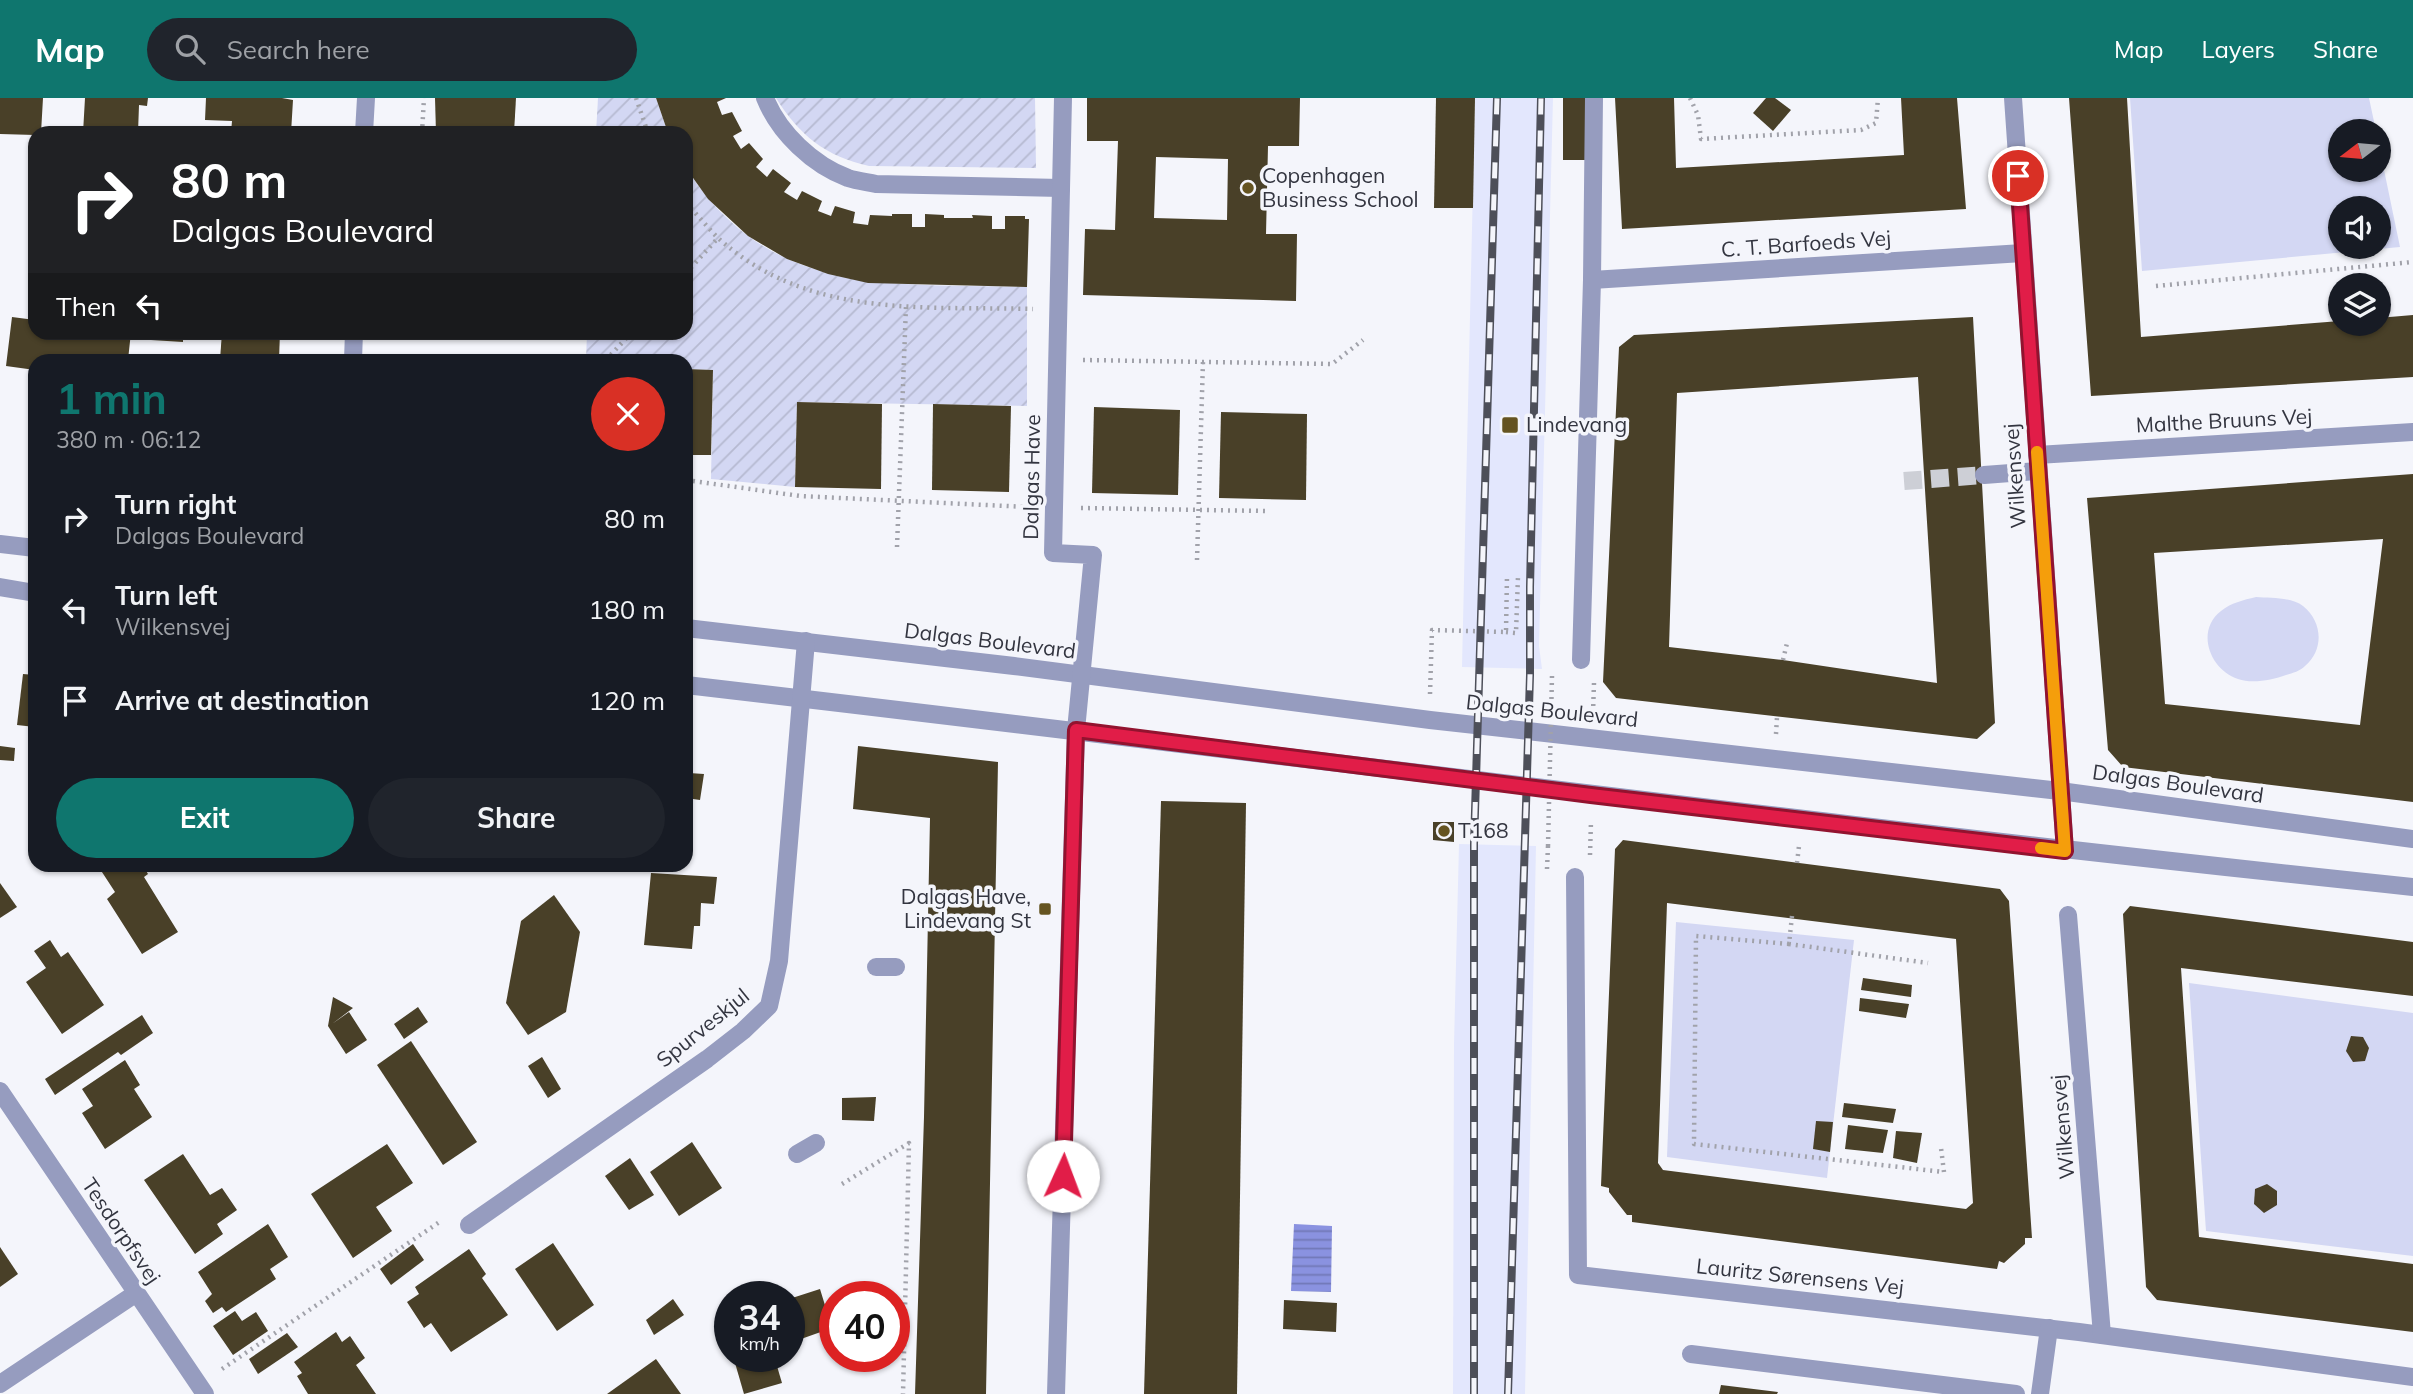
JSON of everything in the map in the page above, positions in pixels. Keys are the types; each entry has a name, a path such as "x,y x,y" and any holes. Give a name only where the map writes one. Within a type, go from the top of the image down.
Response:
{"street":[{"path":"364,126 366,98"},
{"path":"765,98 783,128 802,149 848,178 876,184 1062,188"},
{"name":"Dalgas Have","path":"1056,1394 1076,730 1093,555 1052,553 1063,98"},
{"path":"1581,660 1592,280 1594,98"},
{"name":"Wilkensvej","path":"2013,98 2065,851"},
{"name":"C. T. Barfoeds Vej","path":"1592,280 2023,253"},
{"name":"Malthe Bruuns Vej","path":"1984,475 2037,463 2413,432"},
{"path":"0,544 28,547"},
{"path":"0,587 28,592"},
{"name":"Dalgas Boulevard","path":"693,629 1430,720 2060,791 2413,839"},
{"name":"Spurveskjul","path":"469,1225 707,1059 769,1006 779,961 806,641"},
{"path":"693,686 2065,851 2413,887"},
{"name":"Lauritz Sørensens Vej","path":"1575,877 1578,1275 2049,1328 2413,1377"},
{"name":"Wilkensvej","path":"2068,915 2102,1335"},
{"path":"876,967 896,967"},
{"name":"Tesdorpfsvej","path":"0,1091 202,1390"},
{"path":"797,1154 816,1143"},
{"path":"0,1384 135,1294"},
{"path":"2040,1394 2049,1328"},
{"path":"1691,1354 2015,1394"}],"path":[{"path":"422,126 424,98"},
{"path":"636,98 646,126"},
{"path":"1690,98 1698,114 1701,139 1861,130 1876,123 1878,98"},
{"path":"693,210 718,237 750,263 786,282 825,296 865,304 1058,310"},
{"path":"693,265 718,237"},
{"path":"2156,286 2413,262"},
{"path":"897,547 906,306"},
{"path":"612,354 625,340"},
{"path":"1057,359 1332,364 1363,340"},
{"path":"1197,560 1203,361"},
{"path":"693,481 800,496 1054,508 1266,510"},
{"path":"1506,632 1507,576"},
{"path":"1430,720 1432,630 1516,633 1518,576"},
{"path":"1783,660 1787,643"},
{"path":"1547,873 1552,676"},
{"path":"1789,944 1792,916"},
{"path":"1928,963 1789,944 1696,936 1694,1144 1944,1172 1941,1148"},
{"path":"842,1184 909,1143 903,1394"},
{"path":"202,1390 457,1209 469,1225"}],"shaded area":[{"path":"598,98 656,98 666,126 596,126"},
{"path":"776,98 1035,98 1036,168 869,166 853,162 827,150 804,134"},
{"path":"1475,98 1553,98 1539,646 1542,669 1462,667"},
{"path":"2130,98 2369,98 2373,119 2328,119 2328,182 2387,182 2389,196 2328,196 2328,254 2142,271"},
{"path":"693,177 719,211 756,241 795,262 837,275 881,282 1027,287 1027,406 797,402 795,487 711,479 713,370 693,369 693,354 586,354 587,340 693,340"},
{"path":"2391,204 2400,247 2391,248"},
{"path":"2256,597 2293,601 2303,606 2314,620 2319,636 2316,652 2294,673 2262,681 2249,681 2228,674 2213,659 2208,639 2213,619 2229,606"},
{"path":"1459,844 1536,846 1525,1394 1453,1394 1454,1044"},
{"path":"1676,922 1854,940 1827,1178 1667,1157"},
{"path":"2189,983 2413,1013 2413,1256 2206,1231"}],"water":[{"path":"1294,1224 1332,1226 1331,1292 1291,1291"}],"building":[{"path":"0,98 43,98 41,126 28,126 28,135 0,134"},
{"path":"85,98 148,98 147,106 139,105 138,126 83,126"},
{"path":"206,98 293,100 291,126 232,126 232,121 205,120"},
{"path":"435,98 516,98 514,126 436,126"},
{"path":"656,98 726,98 717,102 722,115 732,112 742,131 733,136 741,149 749,143 763,159 756,167 767,177 773,169 791,183 784,192 797,200 802,191 822,201 818,211 831,216 835,206 855,212 853,223 868,225 870,215 912,214 912,227 925,227 925,214 944,215 944,218 973,218 972,215 992,216 992,229 1005,229 1005,216 1025,216 1025,219 1029,219 1027,287 868,283 828,274 787,259 748,236 708,199 693,178 693,126 666,126"},
{"name":"Copenhagen Business School","path":"1087,98 1300,98 1299,146 1268,146 1266,234 1297,234 1296,301 1083,295 1085,229 1115,230 1118,141 1087,141","holes":["1156,157 1228,159 1227,220 1154,218"]},
{"path":"1436,98 1475,98 1473,208 1434,208"},
{"path":"1563,98 1585,98 1585,160 1563,160"},
{"path":"1615,98 1674,98 1676,168 1904,155 1901,98 1957,98 1966,209 1622,229"},
{"path":"1766,98 1775,98 1791,110 1773,131 1753,113"},
{"path":"2069,98 2127,98 2141,337 2328,322 2328,336 2391,336 2391,317 2413,315 2413,377 2091,396"},
{"path":"12,317 28,319 28,340 130,340 129,354 28,354 28,369 6,366"},
{"path":"1973,317 1995,723 1977,739 1616,698 1603,682 1619,347 1634,335","holes":["1918,377 1937,683 1783,660 1669,647 1677,393"]},
{"path":"151,340 183,340 183,342"},
{"path":"221,340 280,340 279,354 220,354"},
{"path":"693,369 713,370 711,455 693,455"},
{"path":"797,402 882,404 881,489 795,487"},
{"path":"933,404 1011,406 1009,492 932,490"},
{"path":"1094,407 1180,410 1178,495 1092,493"},
{"path":"1221,412 1307,414 1306,500 1219,498"},
{"path":"2413,474 2413,802 2123,767 2108,750 2087,498","holes":["2383,539 2360,725 2165,704 2154,553"]},
{"path":"23,674 28,674 28,726 17,725"},
{"path":"0,746 15,748 14,761 0,760"},
{"path":"858,746 998,762 986,1394 915,1394 930,818 853,809"},
{"path":"693,773 704,774 700,800 693,799"},
{"path":"1161,801 1246,803 1237,1394 1144,1394"},
{"name":"T168","path":"1433,822 1454,822 1454,842 1433,840"},
{"path":"1623,840 2000,889 2009,901 2032,1238 2025,1238 2025,1244 2004,1263 1999,1261 1997,1269 1632,1222 1632,1215 1627,1215 1609,1192 1609,1188 1601,1186 1615,849","holes":["1667,903 1956,939 1973,1203 1966,1209 1663,1170 1658,1163"]},
{"path":"102,872 147,872 144,877 178,932 142,954 107,899 115,892"},
{"path":"651,873 717,877 714,904 701,903 700,926 694,926 692,949 644,945"},
{"path":"0,883 17,907 0,918"},
{"path":"554,895 580,932 566,1012 528,1035 506,1003 521,921"},
{"path":"2130,906 2413,942 2413,996 2181,968 2199,1237 2413,1264 2413,1332 2157,1300 2146,1287 2123,914"},
{"path":"50,940 61,957 68,952 104,1005 62,1034 26,982 46,968 34,951"},
{"path":"1863,978 1912,985 1911,997 1861,990"},
{"path":"333,997 353,1008 332,1024 349,1012 367,1040 346,1054 328,1026"},
{"path":"1860,998 1909,1004 1906,1018 1859,1011"},
{"path":"418,1007 428,1022 404,1039 394,1024"},
{"path":"142,1015 153,1033 121,1055 118,1052 55,1095 45,1079"},
{"path":"2351,1036 2363,1037 2369,1048 2365,1061 2353,1062 2346,1051"},
{"path":"411,1041 477,1142 443,1165 377,1065"},
{"path":"542,1057 561,1089 548,1098 528,1066"},
{"path":"125,1060 140,1085 134,1089 152,1117 105,1149 82,1113 93,1106 82,1089"},
{"path":"876,1097 874,1121 842,1120 842,1098"},
{"path":"1844,1103 1896,1109 1893,1123 1842,1117"},
{"path":"1816,1121 1833,1122 1830,1152 1813,1149"},
{"path":"1848,1125 1888,1130 1883,1153 1845,1149"},
{"path":"1896,1131 1922,1133 1917,1163 1893,1158"},
{"path":"692,1142 722,1188 679,1216 650,1172"},
{"path":"387,1144 413,1183 376,1207 392,1231 353,1258 311,1194"},
{"path":"183,1154 210,1195 222,1188 237,1210 217,1224 223,1234 195,1254 144,1180"},
{"path":"630,1158 654,1195 629,1210 605,1176"},
{"path":"2267,1184 2277,1191 2277,1205 2264,1213 2254,1204 2255,1189"},
{"path":"268,1224 288,1257 270,1269 276,1279 226,1312 222,1307 213,1313 205,1301 212,1294 198,1272"},
{"path":"553,1243 594,1305 557,1331 515,1269"},
{"path":"413,1244 424,1260 391,1285 380,1269"},
{"path":"0,1247 18,1274 0,1287"},
{"path":"469,1249 486,1274 482,1278 508,1315 451,1352 431,1323 424,1328 407,1302 419,1294 415,1287"},
{"path":"819,1289 819,1333 805,1338 805,1294"},
{"path":"673,1299 684,1315 654,1335 646,1320"},
{"path":"1284,1300 1337,1303 1336,1332 1283,1329"},
{"path":"235,1311 242,1321 256,1312 268,1331 233,1355 213,1326"},
{"path":"336,1332 342,1342 350,1336 365,1358 356,1365 376,1394 308,1394 297,1376 302,1373 294,1362"},
{"path":"287,1333 298,1347 258,1374 249,1359"},
{"path":"656,1359 681,1394 607,1394"},
{"path":"738,1372 779,1372 782,1383 744,1394"},
{"path":"1721,1385 1778,1392 1719,1394"}],"tunnel":[{"path":"1904,481 1984,475"}],"railway":[{"path":"1474,1394 1474,844 1497,98"},
{"path":"1508,1394 1530,675 1541,98"}],"slow traffic":[{"path":"2037,452 2065,851 2041,848"}],"place":[{"name":"Copenhagen Business School","path":"1248,188"},
{"name":"Lindevang","path":"1510,425"},
{"name":"T168","path":"1444,831"},
{"name":"Dalgas Have, Lindevang St","path":"1045,909"}],"route":[{"path":"1063,1176 1076,730 2065,851 2018,176"}]}
